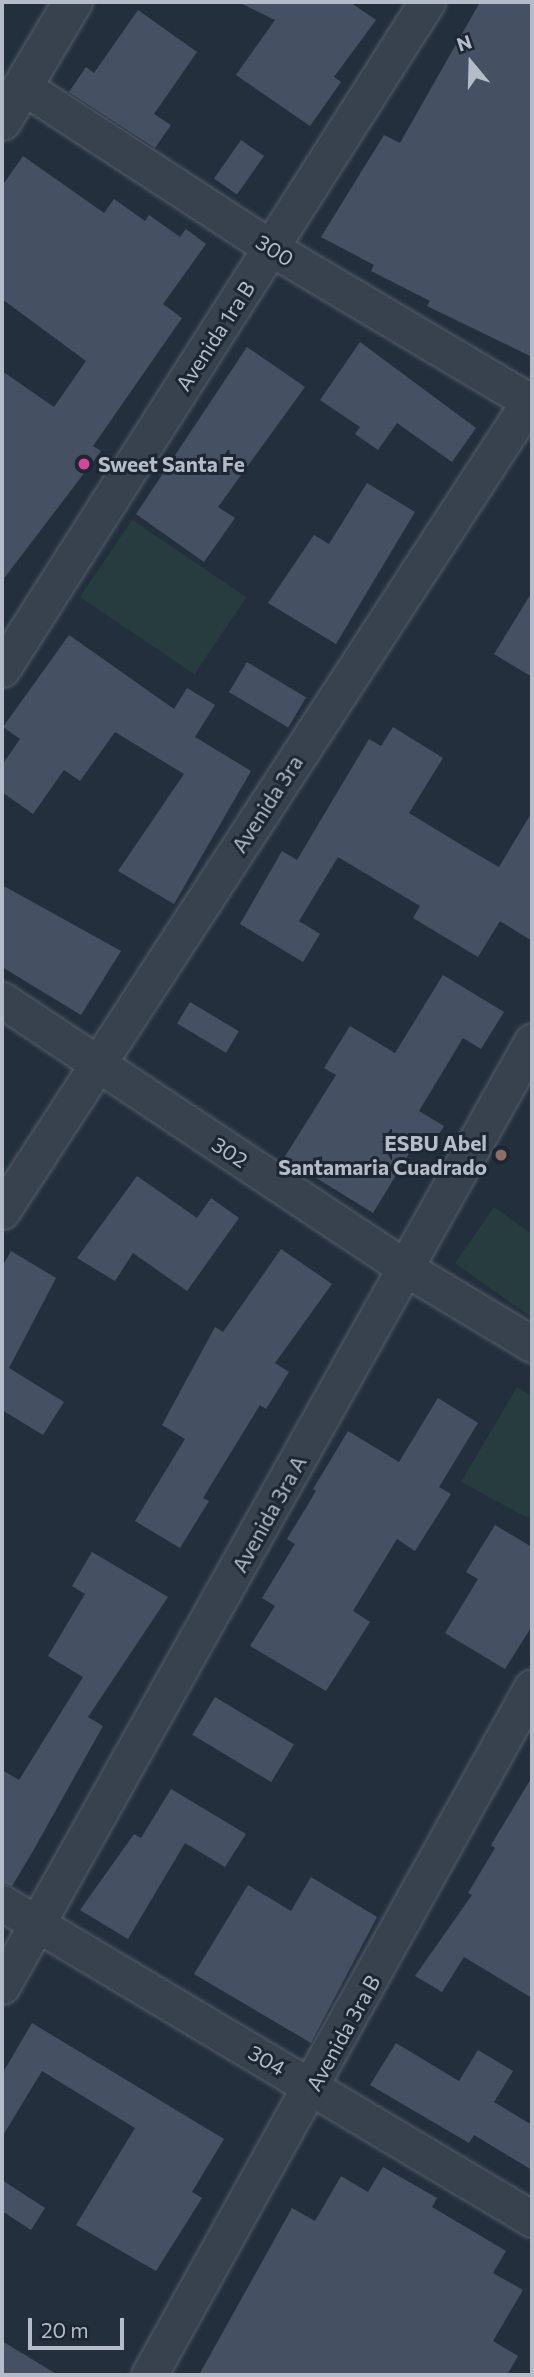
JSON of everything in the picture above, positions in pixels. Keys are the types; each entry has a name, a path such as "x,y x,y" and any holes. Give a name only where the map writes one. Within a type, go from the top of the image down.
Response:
{"street":[{"path":"2,121 73,2"},
{"name":"Avenida 1ra B","path":"2,669 427,2"},
{"name":"300","path":"24,87 271,248 531,400"},
{"name":"Avenida 3ra","path":"2,1211 531,400"},
{"name":"302","path":"2,1000 407,1269 532,1345"},
{"name":"Avenida 3ra A","path":"2,1986 407,1269 532,1041"},
{"name":"Avenida 3ra B","path":"149,2375 314,2087 532,1688"},
{"name":"304","path":"2,1903 532,2219"}],"green space":[{"path":"132,520 246,597 194,674 80,597"},
{"path":"494,1207 532,1234 532,1318 455,1263"},
{"path":"517,1387 532,1396 532,1520 461,1482"}],"building":[{"path":"238,2 350,2 376,20 334,77 341,82 310,126 236,75 275,20"},
{"path":"480,2 532,2 532,357 427,306 430,301 371,271 374,265 321,237 384,135 400,143"},
{"path":"138,10 197,52 154,114 171,125 155,148 69,92 86,67 94,73"},
{"path":"241,140 264,156 237,195 214,179"},
{"path":"23,156 104,213 114,199 145,221 149,215 180,237 186,229 206,244 163,304 182,318 93,446 101,451 2,581 2,371 54,407 86,361 2,299 2,186"},
{"path":"360,342 476,428 452,462 397,423 378,450 355,434 360,427 320,400"},
{"path":"247,347 305,387 218,507 235,518 204,562 136,514"},
{"path":"367,483 415,512 336,644 268,603 314,535 329,544"},
{"path":"532,592 532,677 494,654"},
{"path":"69,635 174,709 187,688 215,705 195,737 251,771 174,904 118,871 184,774 115,732 80,781 64,770 33,814 2,792 2,765 20,739 3,727"},
{"path":"247,662 306,698 288,728 229,692"},
{"path":"393,727 443,758 409,813 499,867 532,812 532,941 500,921 478,957 413,918 420,906 338,857 299,921 320,934 303,962 240,924 282,851 297,860 369,739 381,746"},
{"path":"2,885 121,951 81,1015 2,967"},
{"path":"443,975 504,1012 481,1049 463,1038 419,1111 444,1126 431,1147 418,1139 373,1213 284,1158 336,1075 324,1068 350,1026 395,1053"},
{"path":"190,1002 239,1031 226,1053 177,1023"},
{"path":"137,1176 197,1218 211,1198 239,1218 187,1291 133,1253 115,1281 77,1258"},
{"path":"281,1249 332,1284 275,1363 289,1372 266,1409 260,1405 203,1498 209,1501 180,1548 135,1521 185,1439 162,1425 215,1327 223,1332"},
{"path":"11,1251 56,1278 9,1368 64,1402 43,1435 2,1410 2,1267"},
{"path":"438,1398 478,1423 439,1487 451,1494 415,1551 397,1539 353,1611 370,1622 326,1691 250,1646 275,1606 262,1598 295,1544 287,1539 348,1431 399,1462"},
{"path":"495,1525 532,1547 532,1626 505,1669 445,1633 478,1579 466,1572"},
{"path":"92,1552 168,1597 88,1717 103,1726 12,1886 2,1883 2,1770 19,1780 83,1677 48,1656 85,1594 72,1586"},
{"path":"215,1697 294,1744 271,1782 192,1735"},
{"path":"532,1777 532,1998 464,1957 442,1992 415,1976 472,1895 468,1893 495,1848 491,1845"},
{"path":"171,1789 246,1834 225,1867 185,1843 128,1939 80,1910 134,1834 141,1838"},
{"path":"311,1877 377,1917 311,2043 194,1974 248,1885 291,1911"},
{"path":"32,2023 224,2139 192,2192 202,2198 156,2271 76,2225 135,2128 42,2071 2,2137 2,2074"},
{"path":"396,2043 459,2081 478,2050 513,2071 494,2102 532,2125 532,2170 474,2135 469,2143 370,2085"},
{"path":"383,2167 437,2198 432,2207 506,2251 493,2273 523,2290 493,2341 518,2356 507,2375 199,2375 292,2208 315,2221 341,2176 368,2192"},
{"path":"2,2180 45,2208 31,2230 2,2211"},
{"path":"2,2341 58,2375 2,2375"}],"place":[{"name":"Sweet Santa Fe","path":"84,464"},
{"name":"ESBU Abel Santamaria Cuadrado","path":"501,1155"}]}
